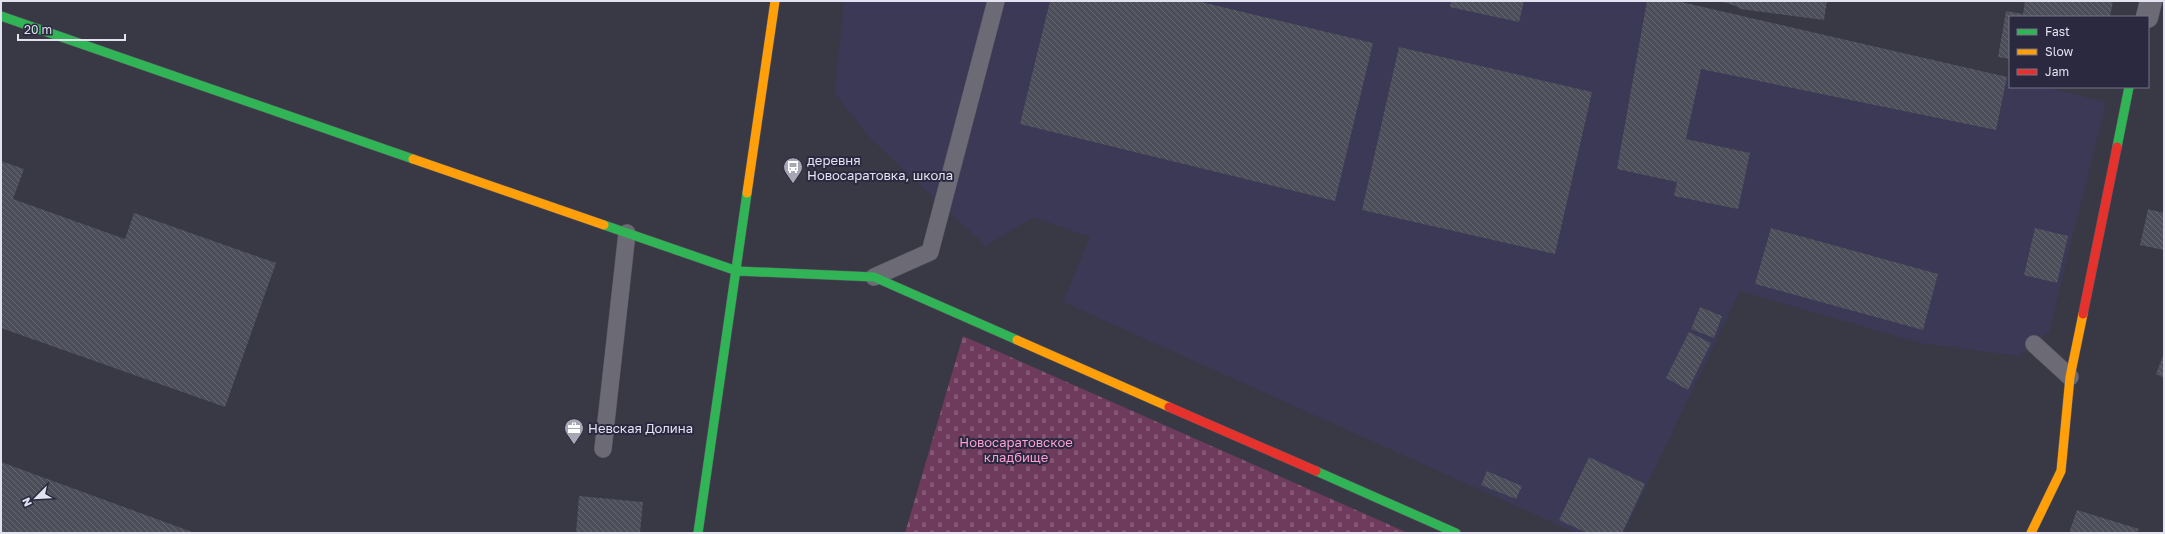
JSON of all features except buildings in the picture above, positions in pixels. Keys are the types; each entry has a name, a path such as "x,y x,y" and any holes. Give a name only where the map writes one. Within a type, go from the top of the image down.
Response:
{"street":[{"path":"698,533 775,1"},
{"path":"2147,16 2151,1"},
{"path":"1,16 737,271 874,277 1456,533"},
{"path":"2031,533 2061,471 2070,377 2129,88"}],"lane":[{"path":"874,277 930,252 996,1"},
{"path":"603,450 627,233"},
{"path":"2034,344 2070,377"}],"shaded area":[{"path":"844,1 1677,1 2009,77 2009,88 2051,88 2106,102 2049,332 2019,356 1919,343 1740,291 1624,533 1576,533 1063,302 1090,237 1033,217 986,246 871,139 835,93"}],"green space":[{"name":"Новосаратовское кладбище","path":"963,336 1408,533 905,533"}],"traffic: fast":[{"path":"1,16 413,159"},
{"path":"2117,147 2129,88"},
{"path":"698,533 747,193"},
{"path":"604,225 737,271 874,277 1017,340"},
{"path":"1316,471 1456,533"}],"traffic: slow":[{"path":"747,193 775,1"},
{"path":"413,159 604,225"},
{"path":"2031,533 2061,471 2070,377 2083,314"},
{"path":"1017,340 1169,407"}],"traffic: jam":[{"path":"2083,314 2117,147"},
{"path":"1169,407 1316,471"}],"place":[{"name":"деревня Новосаратовка, школа","path":"793,184"},
{"name":"Невская Долина","path":"574,445"}]}
